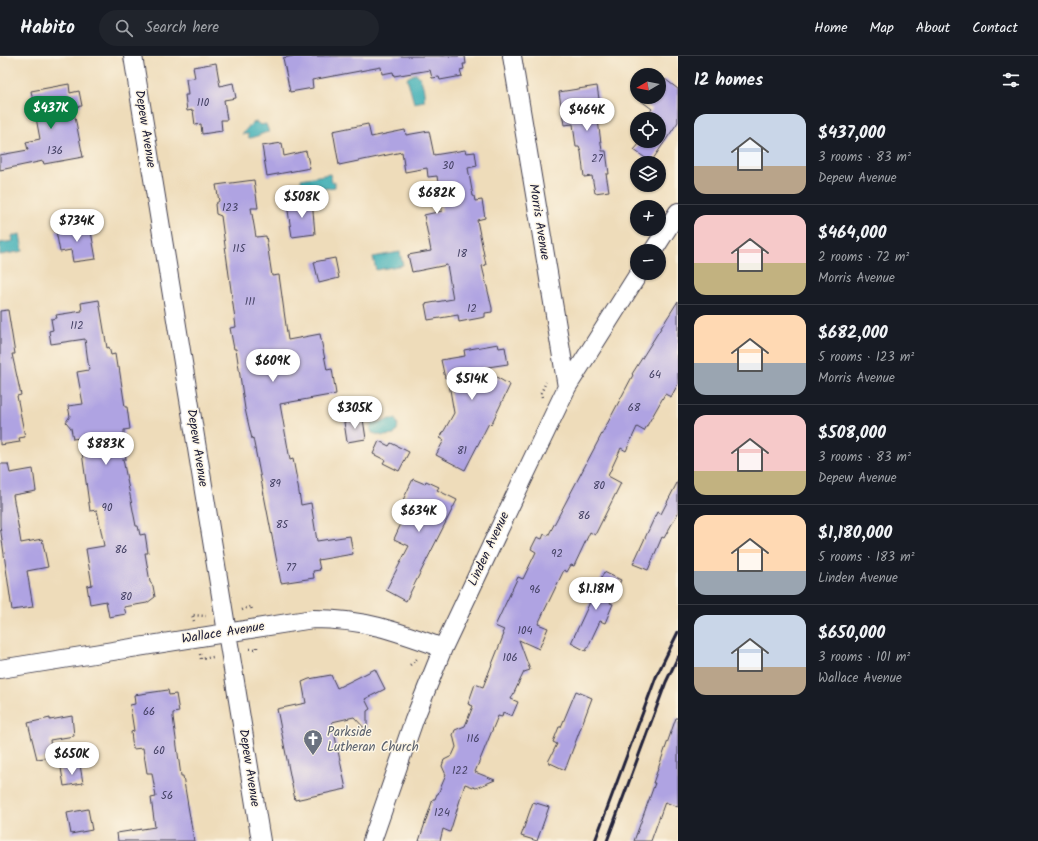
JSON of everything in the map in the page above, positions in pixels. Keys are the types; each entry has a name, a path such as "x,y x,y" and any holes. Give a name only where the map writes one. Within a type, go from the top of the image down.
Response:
{"street":[{"name":"Depew Avenue","path":"133,56 261,841"},
{"name":"Morris Avenue","path":"512,56 566,387"},
{"path":"657,244 678,212"},
{"name":"Linden Avenue","path":"372,841 414,720 443,648 566,387 635,280"},
{"name":"Wallace Avenue","path":"0,669 313,619 342,619 383,627 443,648"}],"path":[{"path":"541,392 546,382"},
{"path":"240,610 251,606"},
{"path":"192,616 206,616"},
{"path":"201,659 213,657"},
{"path":"410,665 417,658"}],"water":[{"path":"416,73 422,82 424,101 414,103 407,78"},
{"path":"257,122 260,125 266,124 269,132 249,138 248,134 242,134 252,123"},
{"path":"330,174 332,182 335,182 335,187 303,192 301,179"},
{"path":"20,234 23,251 0,255 0,243 13,241 12,236"},
{"path":"400,252 403,265 376,270 373,257"},
{"path":"389,419 396,419 398,424 394,435 383,436 372,433 370,428 373,422 383,422"}],"building":[{"path":"293,56 465,56 466,64 463,64 464,69 460,70 462,76 440,80 439,77 432,78 430,70 394,76 393,72 382,74 381,67 312,80 313,88 290,92 283,58"},
{"path":"216,63 220,86 233,83 236,98 224,100 227,120 221,120 222,131 202,134 201,124 195,125 193,110 187,111 185,95 188,95 186,79 195,78 193,67"},
{"path":"666,80 678,89 678,122 666,140 666,112 650,112 652,109 645,104 666,104"},
{"path":"69,84 70,93 79,91 82,106 73,107 83,157 44,164 43,161 0,170 0,155 28,150 26,142 40,139 31,91"},
{"path":"597,86 602,118 598,120 602,151 606,151 609,174 606,174 609,191 595,193 592,176 584,177 581,152 579,147 576,147 573,124 564,125 559,92"},
{"path":"368,124 371,137 405,130 406,135 429,131 434,155 465,150 466,153 475,152 477,166 468,168 473,196 475,201 482,200 485,218 477,220 486,265 482,266 492,308 492,312 485,313 485,317 459,322 458,315 428,320 425,304 453,299 447,265 412,272 408,255 431,251 424,215 442,211 437,176 428,177 427,168 405,172 402,152 339,165 333,131"},
{"path":"282,143 284,156 306,151 310,168 267,176 262,146"},
{"path":"636,148 660,148 655,156 642,156 634,150"},
{"path":"254,180 258,208 251,208 256,237 266,236 272,276 279,275 288,340 320,334 327,370 332,369 336,394 280,404 290,460 293,459 301,505 311,503 317,541 350,536 353,554 318,560 320,570 313,571 314,578 281,583 253,438 252,439 245,409 236,349 234,349 230,328 236,327 221,216 216,214 215,204 219,201 216,185"},
{"path":"312,200 315,234 292,237 287,204"},
{"path":"90,226 96,259 73,262 71,250 60,252 56,231"},
{"path":"335,258 339,278 319,283 314,262"},
{"path":"99,300 107,348 109,347 111,355 115,354 117,367 119,367 125,407 127,407 130,429 124,430 124,434 122,434 126,459 123,459 136,526 138,526 140,535 145,534 148,553 145,553 150,582 153,586 155,597 147,603 124,607 126,614 109,617 106,601 90,604 87,586 92,585 86,549 104,546 97,510 90,511 80,438 73,439 71,428 66,422 70,416 68,406 83,404 77,372 89,370 85,339 51,344 49,331 53,330 51,319 57,318 56,315 82,311 81,303"},
{"path":"678,301 678,384 671,397 665,394 644,431 637,427 626,451 621,448 608,476 621,483 595,535 590,532 574,566 571,565 567,572 564,570 538,624 548,628 539,649 519,640 530,670 524,672 511,699 518,702 512,716 503,712 502,717 498,716 475,772 495,780 476,788 465,784 450,832 443,829 440,841 419,841 433,799 435,799 438,794 446,775 442,766 444,760 452,756 456,747 453,735 455,730 465,726 473,706 468,704 475,684 483,687 504,634 502,633 504,630 495,626 518,577 523,579 536,552 531,549 537,537 542,539 544,534 548,536 633,375 632,374"},
{"path":"8,310 15,354 12,354 21,395 17,396 25,437 19,438 20,442 0,445 0,311"},
{"path":"498,344 499,348 505,347 508,364 481,368 510,385 491,425 489,423 465,470 436,455 444,440 440,438 454,413 448,378 445,378 441,360 465,356 464,350"},
{"path":"363,419 366,439 347,442 344,422"},
{"path":"379,441 389,446 391,443 409,452 399,471 383,463 385,460 373,454"},
{"path":"0,464 8,464 10,473 33,469 36,491 13,495 21,543 42,539 48,567 27,571 33,607 12,610 0,526"},
{"path":"413,479 425,484 426,481 439,487 437,490 457,500 406,601 386,590 409,546 394,539 410,504 403,500"},
{"path":"678,481 678,513 664,538 662,537 648,570 633,564 657,512 661,514"},
{"path":"604,572 621,580 610,603 613,604 605,623 600,621 586,651 571,643"},
{"name":"Parkside Lutheran Church","path":"375,669 385,689 365,699 370,709 367,711 367,731 354,717 332,722 346,789 295,800 277,709 306,703 302,682 309,679 331,675 337,688"},
{"path":"168,690 169,695 176,694 179,712 173,713 173,717 181,776 183,776 194,841 118,841 117,833 155,827 151,798 156,797 152,773 147,773 143,748 133,749 131,732 134,731 130,705 135,704 134,695"},
{"path":"576,691 592,698 565,770 548,762 557,744 553,742"},
{"path":"72,716 74,736 50,740 52,757 37,759 28,723 50,718 50,720"},
{"path":"676,718 678,718 678,807 665,802 651,841 634,841 655,783 653,783"},
{"path":"80,765 83,783 64,786 61,768"},
{"path":"533,802 549,807 537,841 521,836"},
{"path":"88,809 92,830 71,834 67,813"}],"railway":[{"path":"595,841 656,677 678,632"},
{"path":"607,841 666,682 678,657"}],"place":[{"name":"Parkside Lutheran Church","path":"313,756"}]}
